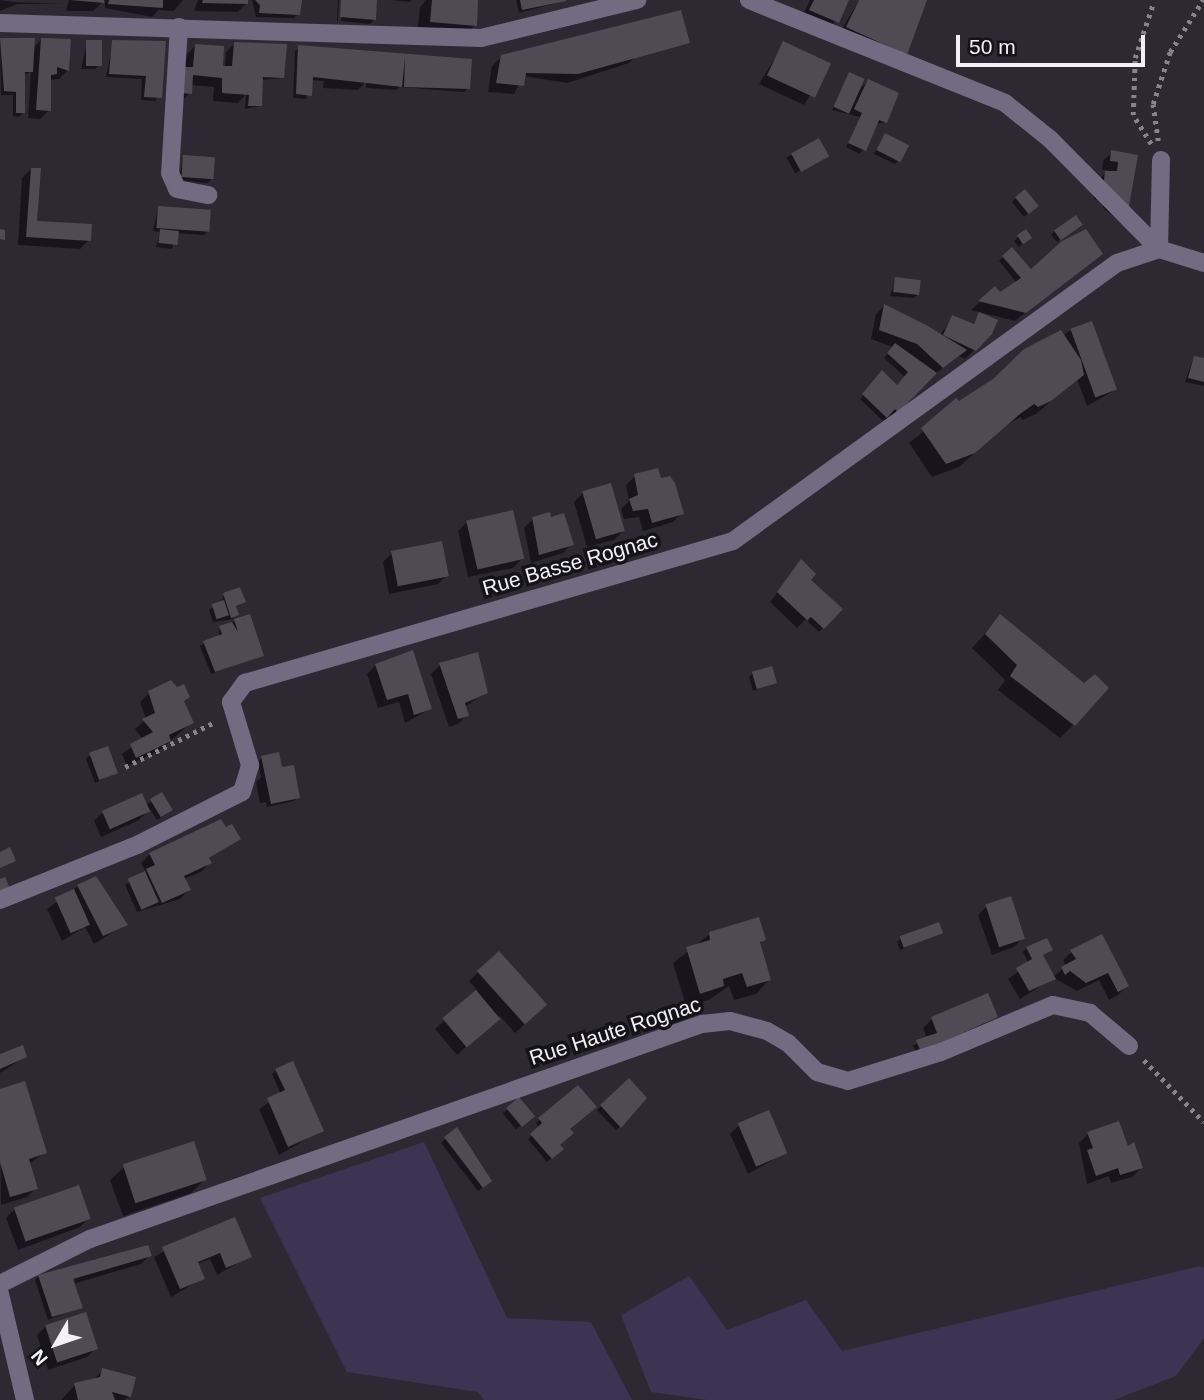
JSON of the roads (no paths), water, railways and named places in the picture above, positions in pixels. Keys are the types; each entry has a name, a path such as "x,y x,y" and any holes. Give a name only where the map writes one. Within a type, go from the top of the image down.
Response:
{"street":[{"path":"0,23 481,38 637,0"},
{"path":"749,0 932,71 1005,103 1050,139 1160,249 1204,263"},
{"path":"179,27 170,173 177,189 208,195"},
{"path":"1160,249 1161,160"},
{"name":"Rue Basse Rognac","path":"0,900 139,845 242,792 250,765 231,702 245,683 733,541 1117,263 1160,249"},
{"name":"Rue Haute Rognac","path":"0,1284 90,1239 702,1024 730,1021 767,1031 788,1043 817,1072 848,1080 941,1052 1053,1005 1090,1013 1129,1046"},
{"path":"0,1294 25,1400"}]}
